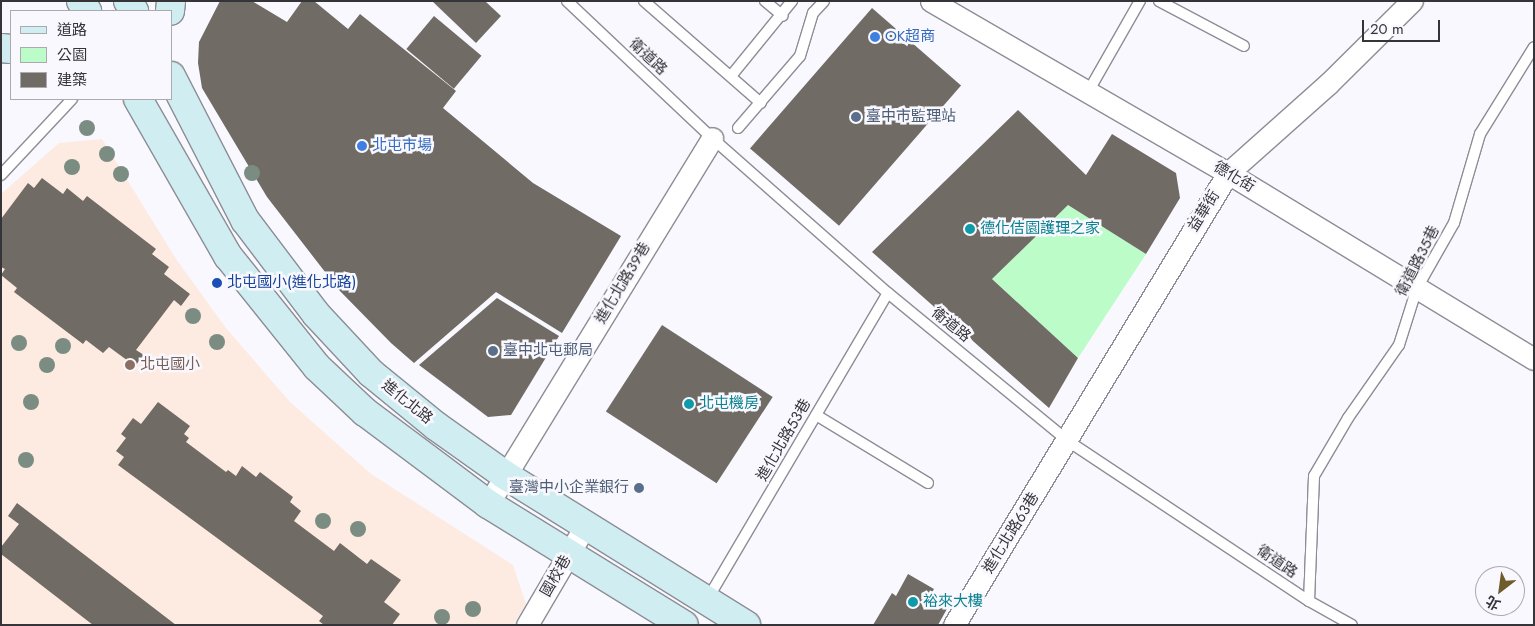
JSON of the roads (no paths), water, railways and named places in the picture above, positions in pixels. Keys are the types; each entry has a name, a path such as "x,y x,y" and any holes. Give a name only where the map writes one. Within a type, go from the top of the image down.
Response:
{"main road":[{"name":"進化北路","path":"172,78 245,220 316,314 371,373 436,426 505,476 746,625"},
{"path":"139,100 228,256 317,367 365,412 488,504 568,556 684,625"}],"street":[{"name":"德化街","path":"931,1 1228,173 1534,359"},
{"name":"益華街","path":"1068,441 1228,173 1328,84 1412,1"},
{"name":"進化北路39巷","path":"488,504 712,138"},
{"name":"進化北路63巷","path":"954,625 1068,441"},
{"name":"國校巷","path":"527,625 585,526"}],"lane":[{"name":"衛道路","path":"567,1 712,138 888,292 1068,441 1308,601 1352,625"},
{"path":"644,1 760,103"},
{"path":"765,1 783,16"},
{"path":"730,76 783,16 792,1"},
{"path":"738,128 800,56 813,13 824,1"},
{"path":"1088,92 1140,1"},
{"path":"1159,1 1244,46"},
{"name":"衛道路35巷","path":"1308,601 1314,476 1348,418 1399,345 1417,288 1454,223 1480,134 1534,47"},
{"path":"1,175 71,100"},
{"name":"進化北路53巷","path":"706,602 888,292"},
{"path":"816,415 928,483"}],"place":[{"name":"OK超商","path":"875,37"},
{"name":"臺中市監理站","path":"856,117"},
{"name":"北屯市場","path":"362,146"},
{"name":"德化佶園護理之家","path":"970,229"},
{"name":"北屯國小(進化北路)","path":"217,283"},
{"name":"臺中北屯郵局","path":"493,351"},
{"name":"北屯國小","path":"130,365"},
{"name":"北屯機房","path":"689,404"},
{"name":"臺灣中小企業銀行","path":"639,488"},
{"name":"裕來大樓","path":"913,602"}]}
